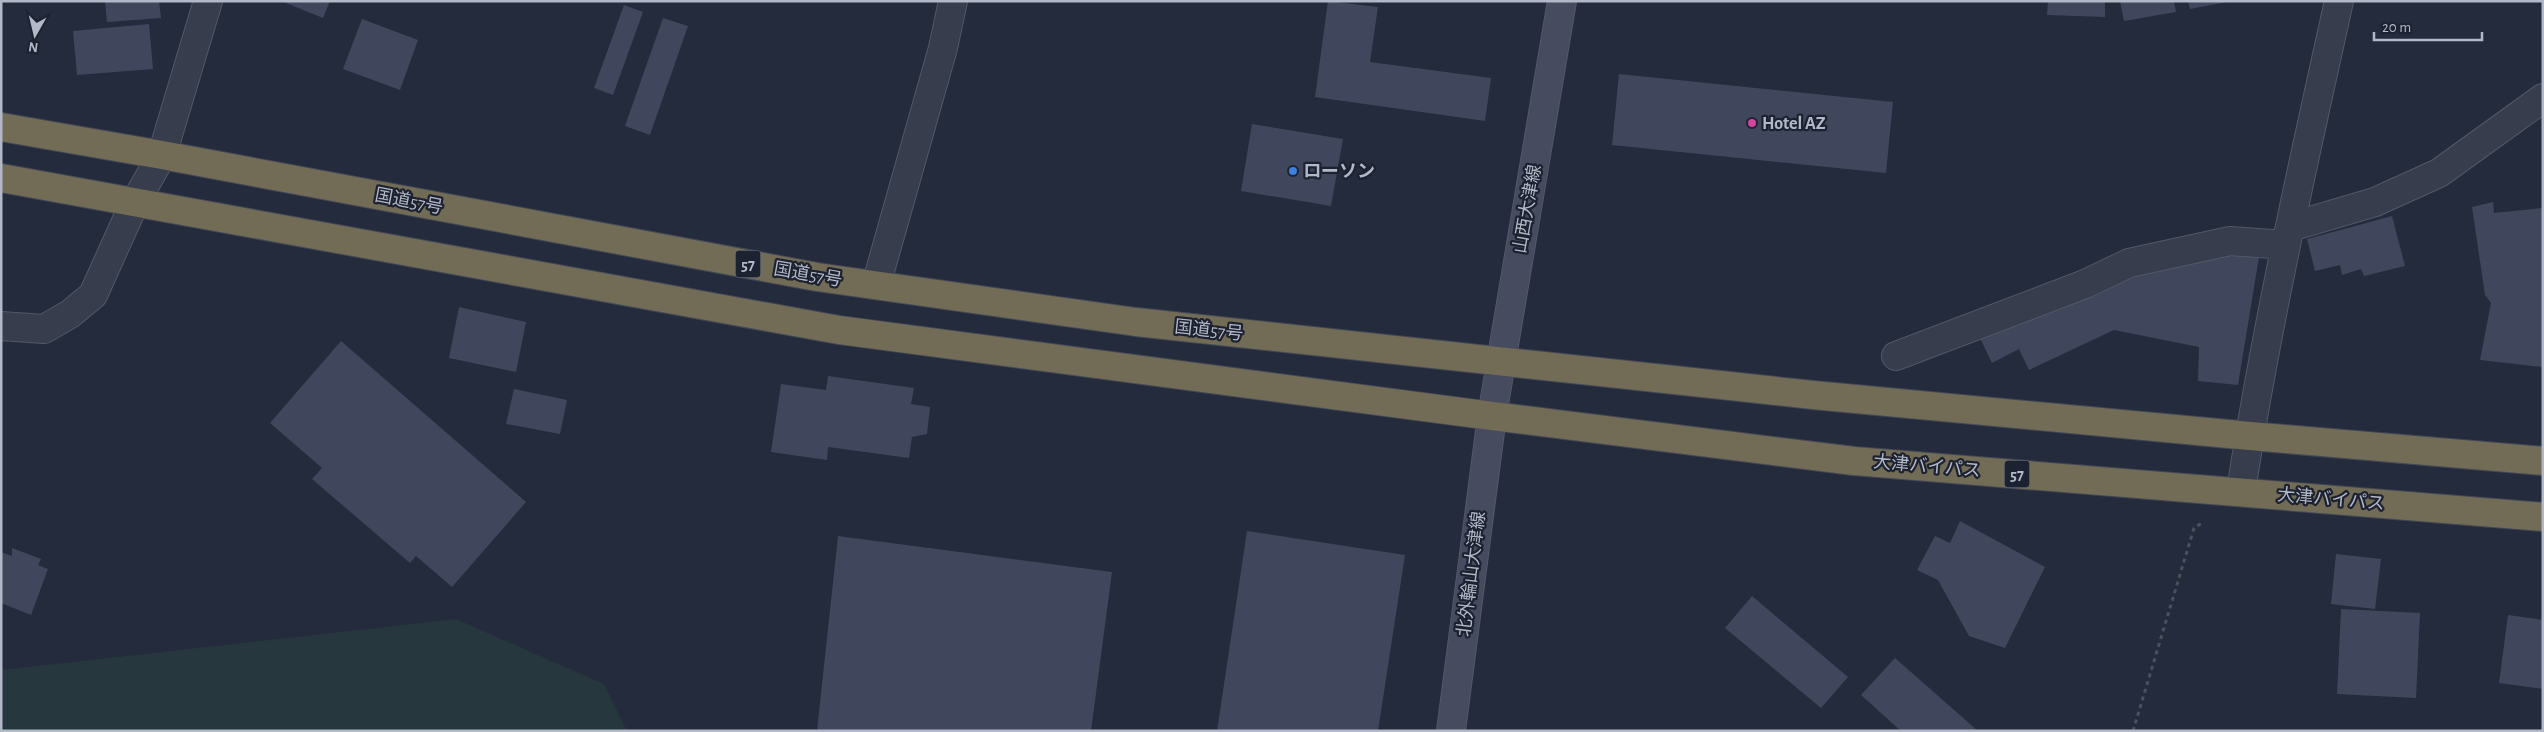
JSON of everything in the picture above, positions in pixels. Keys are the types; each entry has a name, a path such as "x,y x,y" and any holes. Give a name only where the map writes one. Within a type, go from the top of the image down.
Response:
{"highway":[{"name":"国道57号","path":"1,127 162,154 633,244 876,285 1136,322 1502,361"},
{"name":"57","path":"1,178 134,204 839,330 1492,416"},
{"name":"57","path":"1502,361 1823,396 2543,461"},
{"name":"大津バイパス","path":"1492,416 1854,461 2543,516"}],"main road":[{"name":"山西大津線","path":"1492,416 1562,1"},
{"name":"北外輪山大津線","path":"1451,731 1492,416"}],"street":[{"path":"1,326 44,328 70,314 93,295 134,204 162,154 208,1"},
{"path":"876,285 943,48 952,1"},
{"path":"2241,492 2288,236 2339,1"},
{"path":"1896,356 2085,284 2128,263 2230,241 2288,236 2375,202 2439,173 2543,98"}],"path":[{"path":"2133,731 2194,528 2202,522"}],"shaded area":[{"path":"456,619 604,684 627,731 1,731 1,670"}],"building":[{"path":"105,1 159,1 161,18 107,22"},
{"path":"281,1 330,1 323,18"},
{"path":"1328,1 1378,7 1370,62 1491,78 1485,121 1315,97"},
{"path":"2048,1 2105,1 2105,17 2047,15"},
{"path":"2120,1 2174,1 2176,12 2124,21"},
{"path":"2188,1 2227,1 2227,2 2190,9"},
{"path":"624,5 643,12 613,95 594,88"},
{"path":"663,18 688,26 650,135 625,126"},
{"path":"362,19 418,40 400,90 343,69"},
{"path":"149,24 153,69 77,75 73,31"},
{"name":"Hotel AZ","path":"1619,74 1893,102 1886,173 1612,145"},
{"path":"1252,124 1343,139 1331,206 1241,191"},
{"path":"2493,202 2494,213 2543,208 2543,367 2480,360 2491,303 2485,295 2472,207"},
{"path":"2392,216 2405,266 2364,276 2361,269 2342,275 2340,265 2315,271 2307,239"},
{"path":"2241,252 2259,257 2238,385 2198,381 2199,347 2114,330 2029,370 2019,349 1992,363 1980,338 2165,262"},
{"path":"459,307 526,322 516,372 449,358"},
{"path":"341,341 526,502 452,587 416,556 410,563 312,479 322,468 270,423"},
{"path":"828,376 914,388 911,404 930,407 927,434 912,437 909,458 828,447 827,460 771,452 781,384 826,390"},
{"path":"514,389 567,400 560,434 506,424"},
{"path":"1960,521 2045,567 2005,648 1969,636 1938,580 1917,570 1935,536 1950,543"},
{"path":"1247,531 1405,555 1378,731 1217,731"},
{"path":"838,536 1112,572 1091,731 817,731"},
{"path":"12,548 41,559 38,565 48,569 31,615 1,603 1,552 12,556"},
{"path":"2336,554 2381,559 2375,609 2331,604"},
{"path":"1752,596 1848,677 1821,708 1725,628"},
{"path":"2341,609 2420,613 2416,698 2337,694"},
{"path":"2508,615 2543,620 2543,689 2499,683"},
{"path":"1895,658 1978,731 1901,731 1861,695"}],"place":[{"name":"Hotel AZ","path":"1752,123"},
{"name":"ローソン","path":"1293,171"}]}
